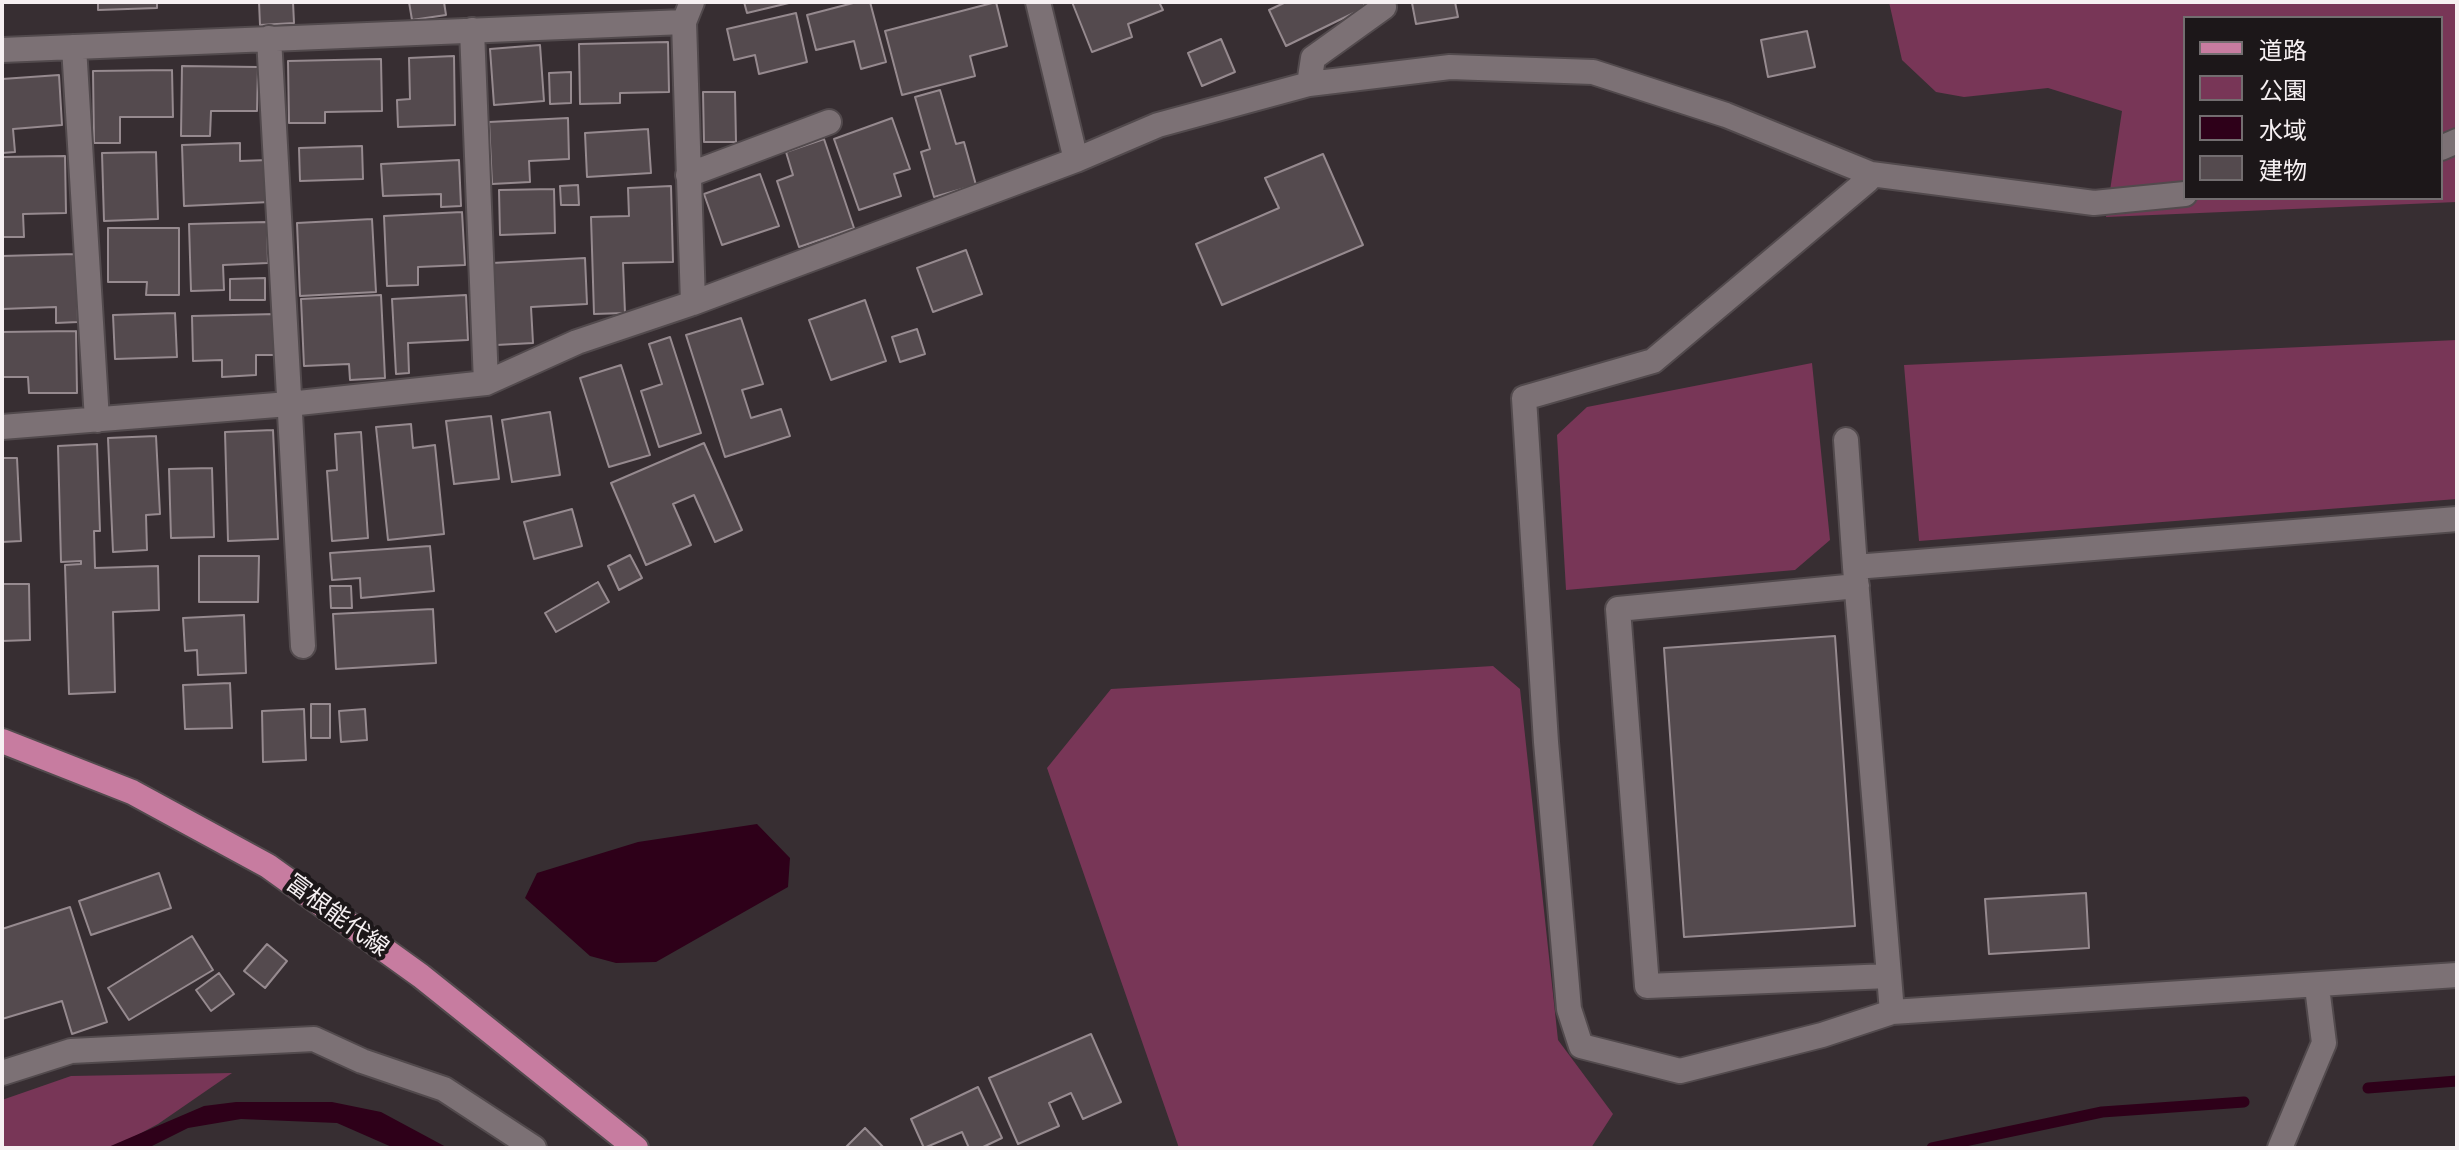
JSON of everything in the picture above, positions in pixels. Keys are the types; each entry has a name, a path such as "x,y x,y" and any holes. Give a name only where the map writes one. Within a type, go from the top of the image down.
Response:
{"main road":[{"name":"富根能代線","path":"2,741 132,792 268,866 421,976 636,1148"}],"street":[{"path":"1038,2 1076,160"},
{"path":"1309,84 1313,58 1384,7 1382,2"},
{"path":"2,50 472,30 688,12 688,175 693,303"},
{"path":"472,30 486,383"},
{"path":"269,38 303,646"},
{"path":"74,47 97,420"},
{"path":"2,427 289,404 486,383 577,342 693,303 1076,160 1158,125 1309,84 1450,67 1593,72 1726,115 1871,174 2094,203 2183,194"},
{"path":"688,175 829,122"},
{"path":"1871,174 1868,180 1653,361 1524,398 1546,742 1569,1009 1581,1046 1680,1071 1822,1035 1892,1012 2317,987 2457,975"},
{"path":"1846,440 1892,1012"},
{"path":"1889,976 1647,986 1618,609 1856,577 2457,519"},
{"path":"2280,1148 2324,1043 2317,987"},
{"path":"2,1073 71,1051 314,1039 362,1061 444,1089 534,1148"}],"green space":[{"path":"1889,2 2457,2 2457,202 2106,217 2122,111 2048,88 1964,97 1936,92 1902,60"},
{"path":"2457,340 2457,499 1919,541 1904,365"},
{"path":"1812,363 1830,540 1795,570 1566,590 1557,435 1587,407"},
{"path":"1493,666 1520,689 1558,1040 1613,1114 1591,1148 1179,1148 1047,768 1111,689"},
{"path":"232,1073 158,1124 113,1148 2,1148 2,1100 71,1076"}],"water":[{"path":"757,824 790,858 788,887 656,962 616,963 590,956 525,898 537,873 638,842"},
{"path":"236,1102 332,1102 381,1112 448,1148 394,1148 337,1123 241,1119 188,1128 148,1148 106,1148 204,1106"}],"building":[{"path":"98,2 157,2 157,8 98,10"},
{"path":"259,2 293,2 294,23 260,25"},
{"path":"409,2 444,2 446,15 412,20"},
{"path":"744,2 793,2 747,13"},
{"path":"857,2 870,2 886,62 861,69 854,41 816,50 807,15"},
{"path":"996,2 1007,46 970,56 975,76 902,95 885,31"},
{"path":"1072,2 1159,2 1163,10 1128,24 1132,37 1092,52"},
{"path":"1286,2 1363,2 1366,7 1286,46 1269,10"},
{"path":"1455,2 1458,17 1416,24 1412,3"},
{"path":"796,13 807,62 759,74 755,55 734,60 727,29"},
{"path":"1807,31 1815,67 1768,77 1761,40"},
{"path":"1221,39 1235,72 1202,86 1188,53"},
{"path":"668,42 669,92 620,93 620,103 580,104 579,44"},
{"path":"540,45 544,101 494,105 490,49"},
{"path":"454,56 455,125 398,127 397,100 410,99 409,58"},
{"path":"381,59 382,111 325,112 325,123 289,123 288,61"},
{"path":"182,66 258,67 257,111 211,111 210,136 181,136"},
{"path":"172,70 173,117 120,117 120,143 94,143 93,71"},
{"path":"571,72 571,103 550,104 549,73"},
{"path":"59,75 62,125 13,129 15,152 2,153 2,79"},
{"path":"940,90 956,144 964,142 976,185 934,197 921,152 930,149 915,97"},
{"path":"703,92 735,92 736,142 704,142"},
{"path":"568,118 569,159 529,161 530,182 492,184 489,122"},
{"path":"892,118 910,169 894,174 901,196 859,210 834,139"},
{"path":"648,129 651,173 587,177 585,133"},
{"path":"824,139 854,228 799,247 777,181 793,175 786,152"},
{"path":"240,143 240,161 268,160 270,202 184,206 182,145"},
{"path":"362,146 363,179 300,181 299,148"},
{"path":"156,152 158,219 104,221 102,153"},
{"path":"1323,154 1363,245 1222,305 1196,244 1279,208 1265,178"},
{"path":"65,156 66,213 23,214 24,237 2,237 2,157"},
{"path":"459,160 461,206 441,207 441,194 383,196 381,164"},
{"path":"760,174 779,226 722,245 704,194"},
{"path":"578,185 579,205 561,205 560,186"},
{"path":"671,186 673,262 623,263 625,313 594,314 591,217 629,216 628,188"},
{"path":"554,189 555,233 500,235 499,190"},
{"path":"462,212 465,265 418,267 418,285 387,286 384,216"},
{"path":"372,219 376,292 300,296 297,223"},
{"path":"267,222 268,263 223,265 224,290 191,291 189,224"},
{"path":"108,228 179,228 179,295 146,295 147,282 108,282"},
{"path":"966,250 982,294 933,312 917,268"},
{"path":"76,254 78,322 56,323 56,307 2,309 2,256"},
{"path":"585,258 587,304 531,307 533,343 496,345 492,263"},
{"path":"265,278 265,300 230,300 230,279"},
{"path":"381,295 385,378 350,380 349,364 304,366 301,299"},
{"path":"466,295 468,340 408,343 409,373 396,374 392,299"},
{"path":"865,300 886,361 831,380 809,320"},
{"path":"175,313 177,357 115,359 113,315"},
{"path":"276,314 277,355 256,355 256,375 222,377 222,360 193,361 192,316"},
{"path":"741,318 763,384 742,390 751,418 781,409 790,436 725,457 686,335"},
{"path":"917,329 925,354 900,362 892,337"},
{"path":"76,331 77,393 29,393 28,377 2,377 2,332"},
{"path":"670,337 701,433 659,447 641,391 662,384 649,344"},
{"path":"621,365 650,455 609,467 580,378"},
{"path":"550,412 560,475 512,482 502,420"},
{"path":"491,416 499,479 454,484 446,421"},
{"path":"411,424 413,448 435,445 444,534 388,540 376,427"},
{"path":"273,430 278,539 228,541 225,432"},
{"path":"361,432 368,538 332,541 327,471 337,470 335,434"},
{"path":"156,436 160,514 146,515 147,550 113,552 108,438"},
{"path":"704,443 742,530 715,542 694,495 673,504 691,545 646,565 611,483"},
{"path":"97,444 100,531 94,531 95,568 158,566 159,610 113,612 115,692 69,694 65,565 81,564 81,561 61,562 58,446"},
{"path":"2,458 17,458 21,541 2,542"},
{"path":"212,468 214,537 171,538 169,469"},
{"path":"572,509 582,546 534,559 524,522"},
{"path":"430,546 434,591 361,598 360,578 332,580 330,553"},
{"path":"630,555 642,578 619,590 608,566"},
{"path":"199,556 259,556 258,602 199,602"},
{"path":"2,566 3,584 29,584 30,640 2,641"},
{"path":"598,582 609,602 556,632 545,613"},
{"path":"330,586 351,586 352,608 331,608"},
{"path":"433,609 436,663 336,669 333,614"},
{"path":"244,615 246,673 198,675 197,650 185,651 183,618"},
{"path":"1835,636 1855,926 1684,937 1664,648"},
{"path":"230,683 232,728 185,729 183,685"},
{"path":"311,704 330,704 330,738 311,738"},
{"path":"304,709 306,760 263,762 262,711"},
{"path":"365,709 367,740 341,742 339,711"},
{"path":"159,873 171,908 91,935 79,901"},
{"path":"2086,893 2089,948 1989,954 1985,899"},
{"path":"70,907 107,1022 72,1034 62,1001 2,1019 2,929"},
{"path":"192,936 213,970 129,1020 108,988"},
{"path":"267,944 287,961 265,988 244,971"},
{"path":"219,973 234,994 211,1011 196,990"},
{"path":"1091,1034 1121,1102 1083,1119 1071,1093 1049,1103 1059,1126 1018,1144 989,1078"},
{"path":"978,1087 1002,1138 981,1148 969,1148 962,1132 924,1148 911,1119"},
{"path":"865,1128 884,1148 845,1148"}],"waterway":[{"path":"2368,1088 2457,1081"},
{"path":"1932,1148 2102,1112 2244,1102"}]}
